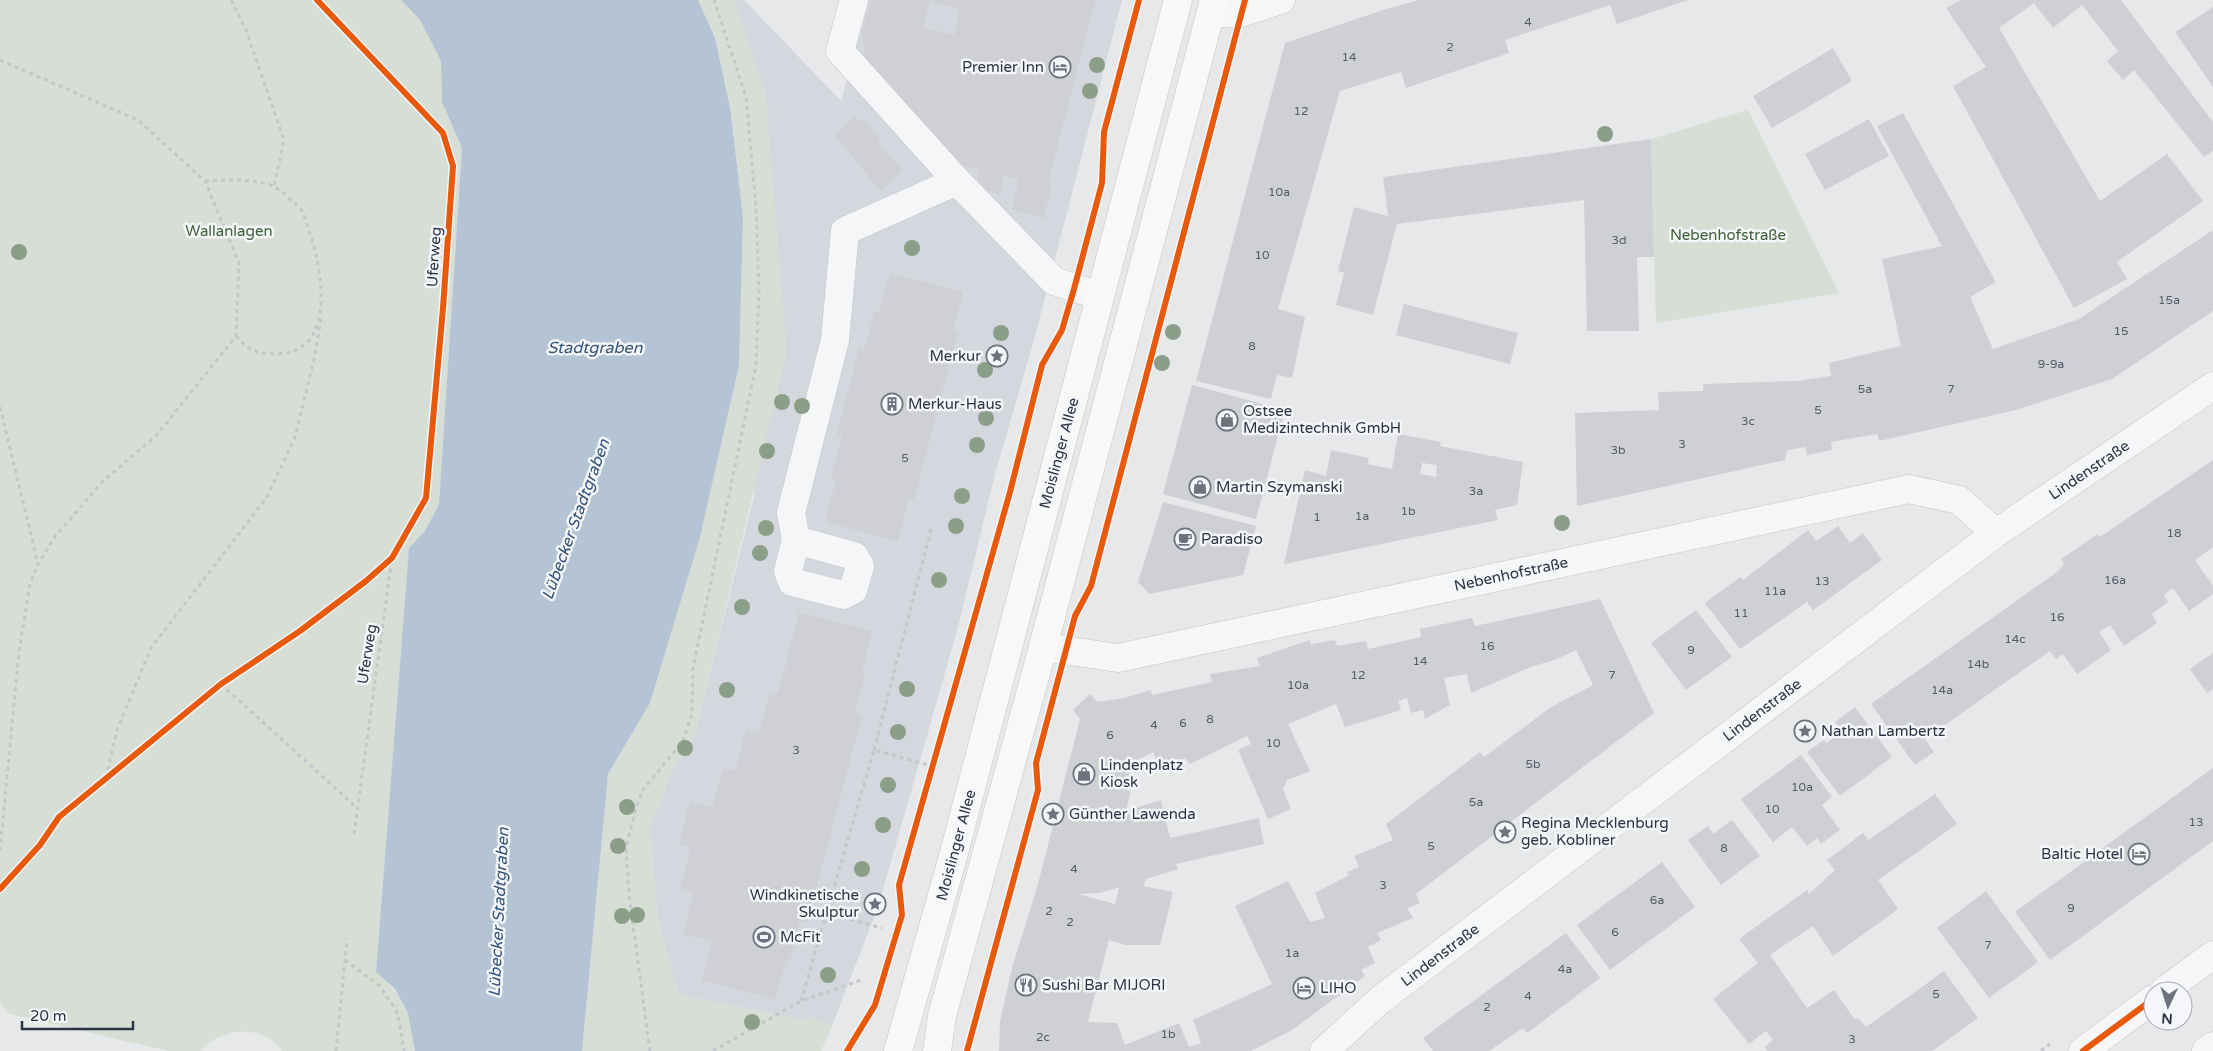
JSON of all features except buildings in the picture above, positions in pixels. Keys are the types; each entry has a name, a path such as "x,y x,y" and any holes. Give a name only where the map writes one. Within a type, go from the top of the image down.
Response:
{"main road":[{"name":"Moislinger Allee","path":"898,1051 954,853 1178,2 1212,6"},
{"path":"937,1051 942,1016 1043,646 1212,6"},
{"path":"1100,296 1132,306"},
{"path":"1011,639 1043,646"}],"street":[{"path":"854,0 840,51 957,181 1054,281 1100,296"},
{"path":"1212,6 1242,13 1282,0"},
{"path":"796,540 791,514 835,340 846,230 957,181"},
{"name":"Lindenstraße","path":"1324,1051 1380,1000 1996,533 2213,386"},
{"name":"Nebenhofstraße","path":"1043,646 1118,658 1908,489 1960,500 1996,533"},
{"path":"2178,981 2213,955"},
{"path":"2083,1051 2143,1006"},
{"path":"2206,1051 2213,1046"}],"path":[{"path":"231,0 246,30 284,140 274,186"},
{"path":"650,1051 629,895 626,848 636,808 643,790 683,740 692,714 693,668 756,365 759,290 756,207 746,97 714,0"},
{"path":"0,60 138,120 205,181 239,263 236,336 156,436 103,481 72,516 56,535 38,564 30,584 19,651 0,851"},
{"path":"106,778 117,730 152,648 267,497 295,437 315,355 321,318 321,280 314,246 302,211 274,186 232,180 205,181"},
{"path":"236,336 246,348 264,354 289,354 309,341 321,318"},
{"path":"0,407 38,564"},
{"path":"802,1001 874,750 931,529"},
{"path":"385,564 392,558"},
{"path":"214,690 229,679"},
{"path":"221,684 356,807"},
{"path":"874,750 932,766"},
{"path":"930,775 935,757"},
{"path":"101,783 114,772"},
{"path":"828,913 882,928"},
{"path":"336,1051 346,939"},
{"path":"345,960 380,986 398,1014 404,1051"},
{"path":"713,1051 802,1001 861,980"}],"shaded area":[{"path":"734,0 744,0 841,101 868,0 1122,0 1035,336 995,474 957,631 878,907 832,1026 806,1015 804,1020 679,995 658,919 650,829 673,768 694,739 754,496 766,95"}],"green space":[{"name":"Wallanlagen","path":"0,0 401,0 420,20 441,61 442,102 462,148 439,504 425,531 409,548 376,972 393,989 405,1007 412,1027 415,1051 282,1051 274,1042 264,1036 241,1032 219,1037 200,1051 168,1051 10,1014 0,1003"},
{"path":"698,0 734,0 766,95 787,352 694,739 673,768 650,829 658,919 679,995 804,1020 806,1015 832,1026 821,1051 582,1051 608,774 650,703 739,365 743,217 730,107 715,38"},
{"name":"Nebenhofstraße","path":"1748,110 1839,293 1656,323 1651,139"}],"water":[{"name":"Stadtgraben","path":"401,0 698,0 715,38 730,107 743,217 739,365 700,537 650,703 608,774 582,1051 415,1051 408,1013 395,989 376,972 409,548 425,531 439,504 462,148 442,102 441,61 420,20"}],"cycle path":[{"name":"Uferweg","path":"0,889 40,845 59,817 221,684 300,631 366,581 392,558 426,498 443,308 453,166 443,133 317,0"},
{"path":"847,1051 875,1005 902,915 899,885 1010,492 1042,365 1062,330 1074,289 1102,183 1104,132 1139,0"},
{"path":"967,1051 1038,790 1036,763 1075,616 1091,586 1245,0"},
{"path":"2083,1051 2143,1006"}],"place":[{"name":"Premier Inn","path":"1060,67"},
{"name":"Merkur","path":"997,356"},
{"name":"Merkur-Haus","path":"892,404"},
{"name":"Ostsee Medizintechnik GmbH","path":"1227,420"},
{"name":"Martin Szymanski","path":"1200,487"},
{"name":"Paradiso","path":"1185,539"},
{"name":"Nathan Lambertz","path":"1805,731"},
{"name":"Lindenplatz Kiosk","path":"1084,774"},
{"name":"Günther Lawenda","path":"1053,814"},
{"name":"Regina Mecklenburg geb. Kobliner","path":"1505,832"},
{"name":"Baltic Hotel","path":"2139,854"},
{"name":"Windkinetische Skulptur","path":"875,904"},
{"name":"McFit","path":"764,937"},
{"name":"Sushi Bar MIJORI","path":"1026,985"},
{"name":"LIHO","path":"1304,988"}],"water label":[{"name":"Lübecker Stadtgraben","path":"575,519"},
{"name":"Lübecker Stadtgraben","path":"498,912"}]}
